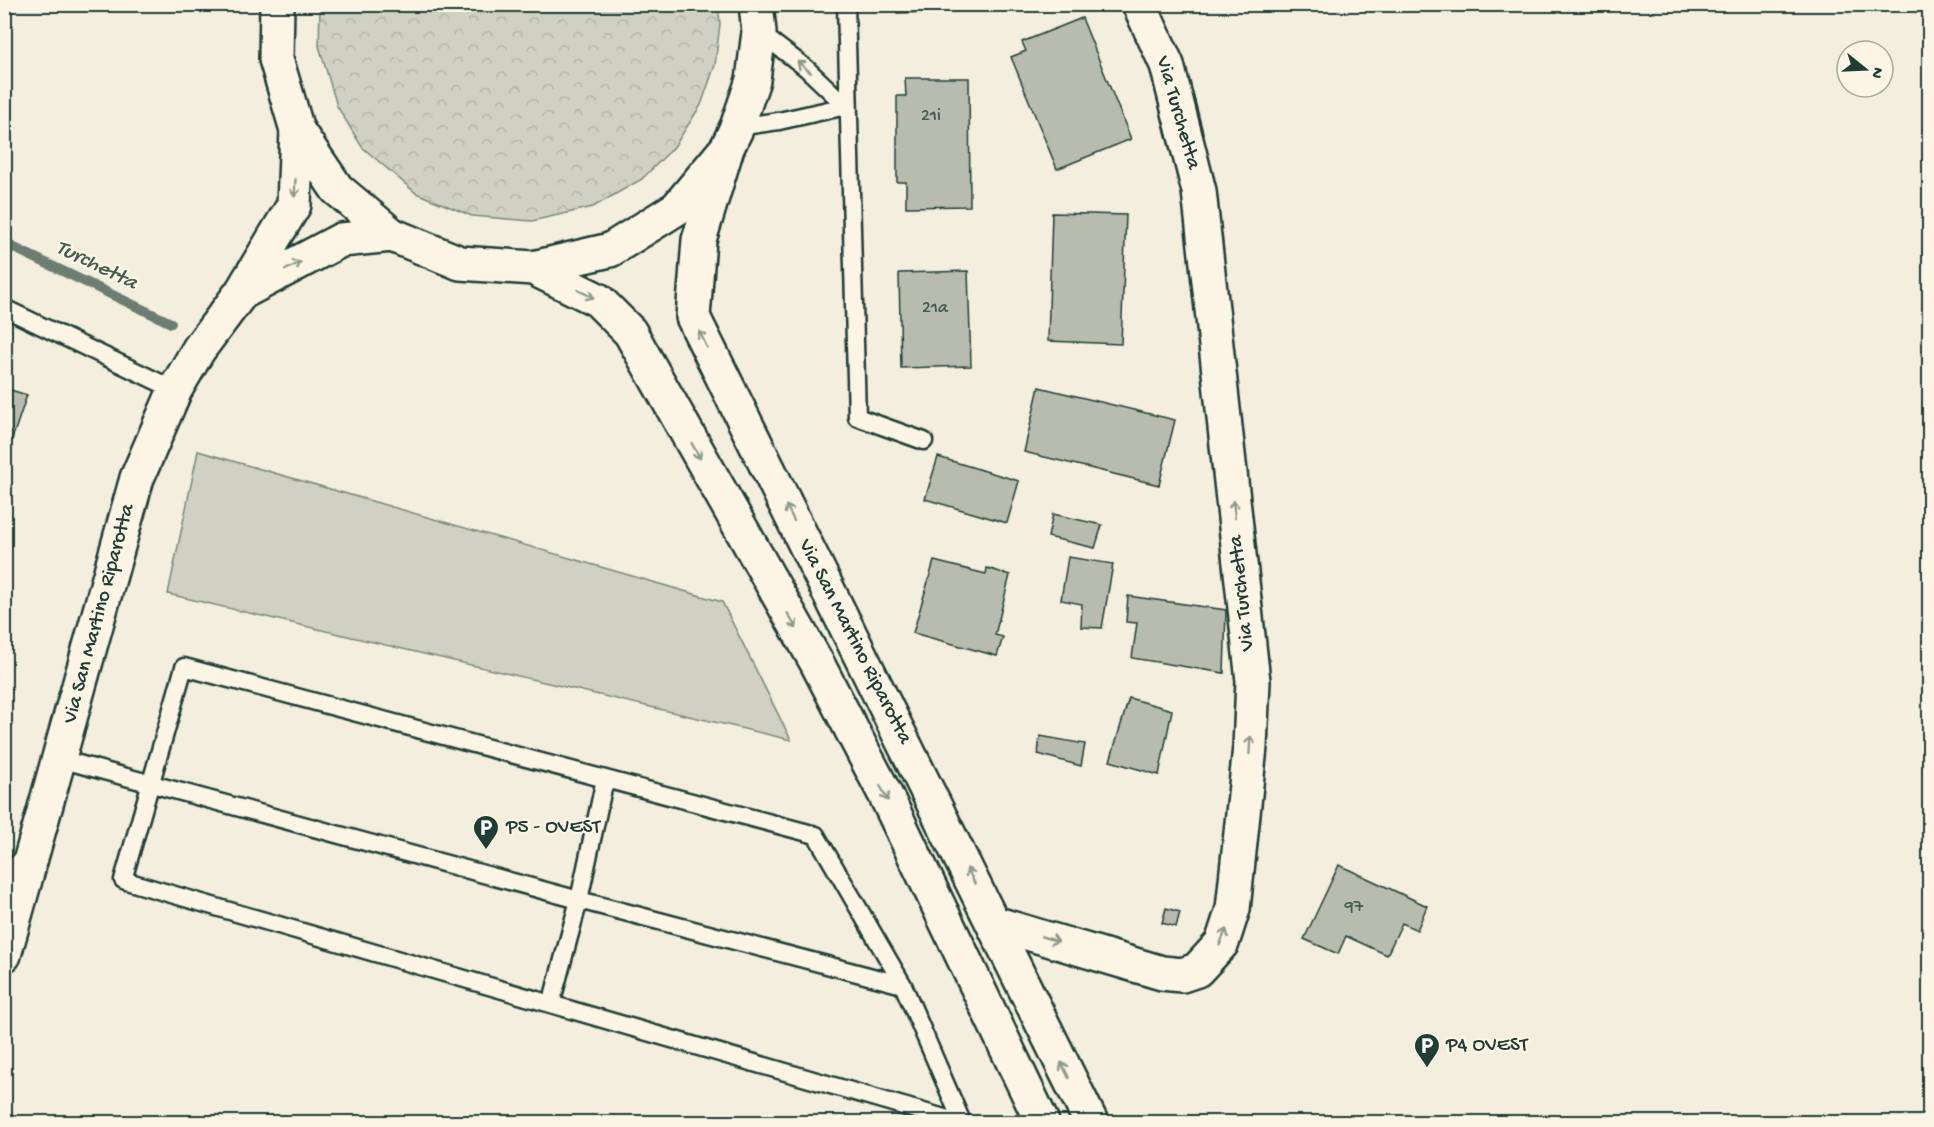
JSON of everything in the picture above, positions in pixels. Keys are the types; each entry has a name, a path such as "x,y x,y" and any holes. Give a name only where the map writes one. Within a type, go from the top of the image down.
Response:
{"street":[{"path":"277,4 276,59 297,130 337,189 392,235 460,262 533,268 610,250 677,208 732,137"},
{"name":"Via Turchetta","path":"994,923 1162,972 1182,975 1197,970 1222,943 1233,909 1249,757 1253,681 1199,191 1167,66 1139,4"},
{"name":"Via San Martino Riparotta","path":"758,18 753,80 699,240 693,317 1091,1122"},
{"name":"Via San Martino Riparotta","path":"4,955 137,478 175,390 199,349 241,293 294,205 297,130"},
{"name":"Via San Martino Riparotta","path":"241,293 341,240 392,235"},
{"name":"Via San Martino Riparotta","path":"533,268 598,300 630,332 817,663 870,766 1042,1122"}],"lane":[{"path":"846,4 846,106 857,417 924,441"},
{"path":"758,18 846,106"},
{"path":"732,137 779,121 846,106"},
{"path":"4,308 175,390"},
{"path":"184,667 816,835 903,985 960,1122 123,880 184,667"},
{"path":"60,759 903,985"},
{"path":"551,1004 579,900 605,779"},
{"path":"4,874 33,851"}],"green space":[{"path":"320,5 718,5 720,24 715,65 701,105 674,147 642,179 593,207 532,221 472,216 416,193 362,147 337,106 319,46"},
{"path":"198,451 722,602 791,740 168,594"}],"building":[{"path":"897,4 967,4 967,11 897,13"},
{"path":"1082,18 1131,139 1057,169 1011,57 1026,51 1022,42"},
{"path":"905,78 969,78 970,206 906,207 906,182 897,182 897,96 906,96"},
{"path":"1052,213 1126,215 1121,344 1048,341"},
{"path":"968,271 971,366 901,368 899,273"},
{"path":"1039,387 1175,420 1159,485 1024,452"},
{"path":"4,388 27,395 4,463"},
{"path":"938,457 1019,481 1007,523 925,499"},
{"path":"1053,514 1102,525 1095,548 1048,537"},
{"path":"1068,557 1113,564 1102,628 1081,627 1082,604 1061,600"},
{"path":"934,561 986,574 987,568 1010,575 995,635 1003,637 997,656 913,633"},
{"path":"1128,596 1226,610 1224,673 1132,658 1137,623 1126,622"},
{"path":"1129,698 1172,710 1159,775 1110,761"},
{"path":"1040,736 1085,744 1081,766 1038,754"},
{"path":"1339,865 1427,906 1417,930 1402,923 1387,955 1346,936 1338,954 1304,939"},
{"path":"1166,908 1180,912 1176,927 1162,923"}],"waterway":[{"name":"Turchetta","path":"4,243 171,323"}],"place":[{"name":"P5 - OVEST","path":"486,851"},
{"name":"P4 OVEST","path":"1427,1069"}]}
